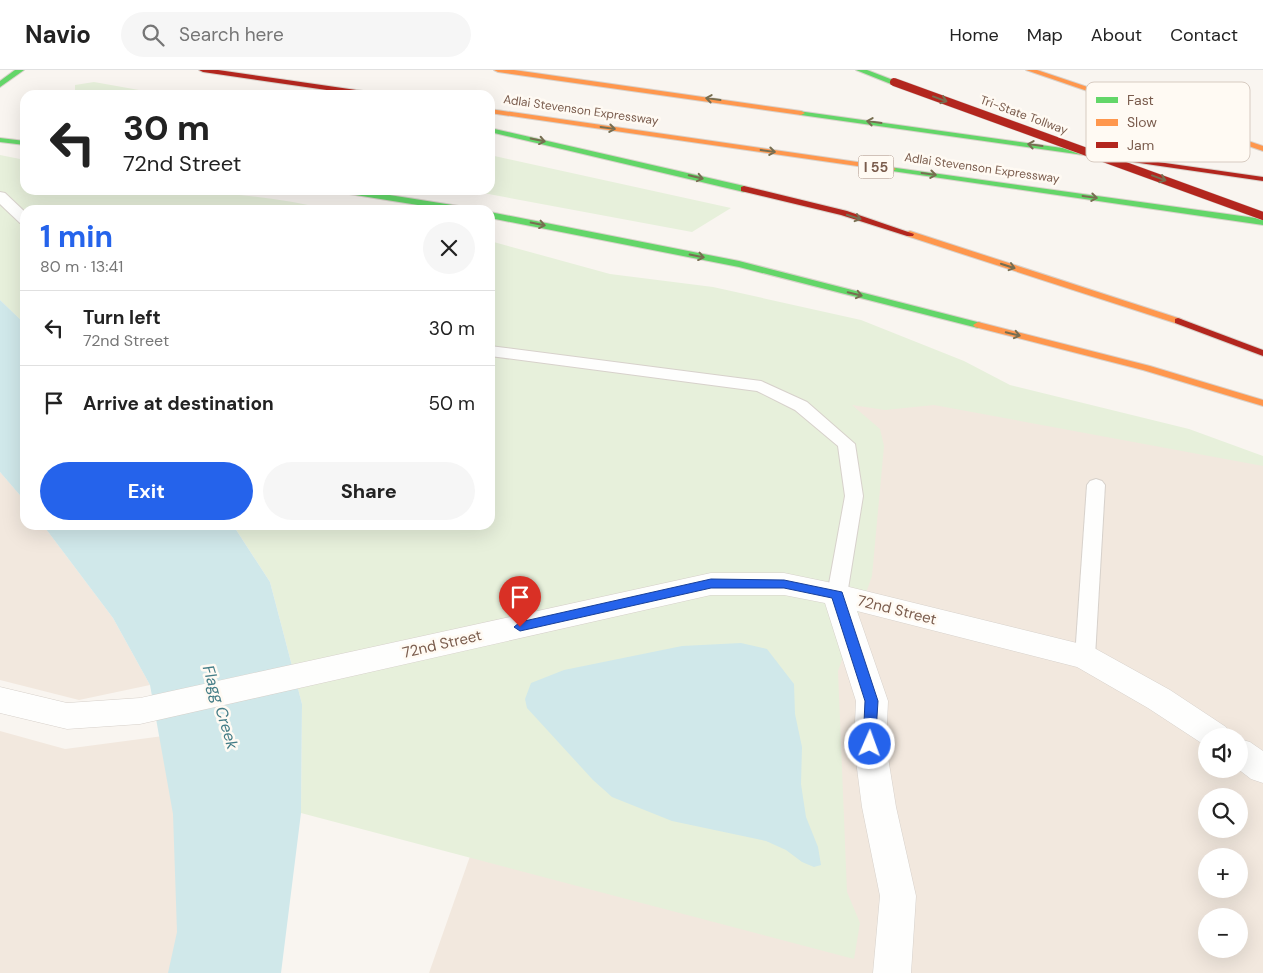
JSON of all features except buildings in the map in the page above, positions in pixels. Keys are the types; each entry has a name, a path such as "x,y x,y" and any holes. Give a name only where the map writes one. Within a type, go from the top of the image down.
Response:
{"main road":[{"path":"0,84 20,70"},
{"path":"203,70 343,90"},
{"name":"Adlai Stevenson Expressway","path":"498,70 1086,154"},
{"name":"Tri-State Tollway","path":"860,70 1086,152"},
{"path":"1030,70 1086,88"},
{"path":"1064,70 1090,82"},
{"path":"234,74 306,90"},
{"name":"Adlai Stevenson Expressway","path":"495,112 1263,222"},
{"path":"495,131 635,162 844,214 1161,316 1263,353"},
{"path":"0,140 20,143"},
{"path":"1250,145 1263,149"},
{"name":"Tri-State Tollway","path":"1114,162 1263,216"},
{"name":"Adlai Stevenson Expressway","path":"1144,162 1263,178"},
{"path":"374,195 434,205"},
{"path":"495,216 739,264 1146,368 1263,403"}],"street":[{"name":"72nd Street","path":"0,700 67,716 140,711 711,584 784,584 837,595 1085,657 1159,699 1203,728"},
{"path":"837,595 872,701 870,744 879,807 898,896 892,973"},
{"path":"1248,758 1263,769"}],"lane":[{"path":"0,196 20,215"},
{"path":"495,352 761,386 801,406 846,444 854,496 837,595"},
{"path":"1085,657 1096,485"}],"shaded area":[{"path":"644,361 883,387 1263,465 1263,973 429,973"},
{"path":"0,472 20,495 20,530 47,530 113,618 150,685 79,700 0,680"},
{"path":"0,731 65,749 201,731 216,973 0,973"}],"green space":[{"path":"94,82 139,90 75,90 75,85"},
{"path":"0,155 20,159 20,195 236,195 307,205 20,205 20,319 0,300"},
{"path":"495,156 731,208 692,232 494,195"},
{"path":"495,242 610,274 713,287 861,320 964,361 1010,385 1189,429 1263,456 1263,466 934,405 885,410 852,405 880,429 884,446 872,576 838,671 847,892 860,923 854,959 301,813 302,704 270,582 236,530 495,530"}],"water":[{"path":"0,300 20,319 20,495 0,472"},
{"name":"Flagg Creek","path":"47,530 236,530 270,582 302,704 301,813 281,973 168,973 177,932 173,814 150,685 113,618"},
{"path":"741,643 767,649 794,684 795,714 802,747 801,784 806,817 818,847 821,865 814,867 802,862 786,850 766,841 672,821 612,797 593,780 527,708 525,699 531,683 564,670 682,646"}],"traffic: fast":[{"path":"0,85 20,70"},
{"path":"860,70 894,82"},
{"path":"801,113 1086,153"},
{"path":"495,131 744,189"},
{"path":"0,140 20,142"},
{"path":"892,169 1263,222"},
{"path":"374,195 434,205"},
{"path":"495,216 739,264 978,325"}],"traffic: slow":[{"path":"498,70 801,113"},
{"path":"1030,70 1086,89"},
{"path":"495,112 892,169"},
{"path":"1250,145 1263,149"},
{"path":"910,234 1178,321"},
{"path":"978,325 1146,368 1263,403"}],"traffic: jam":[{"path":"203,70 342,90"},
{"path":"894,82 1086,152"},
{"path":"1114,162 1263,216"},
{"path":"1146,162 1263,179"},
{"path":"744,189 844,213 910,234"},
{"path":"1178,321 1263,353"}],"route":[{"path":"520,627 711,584 784,584 837,595 872,701 870,744"}]}
